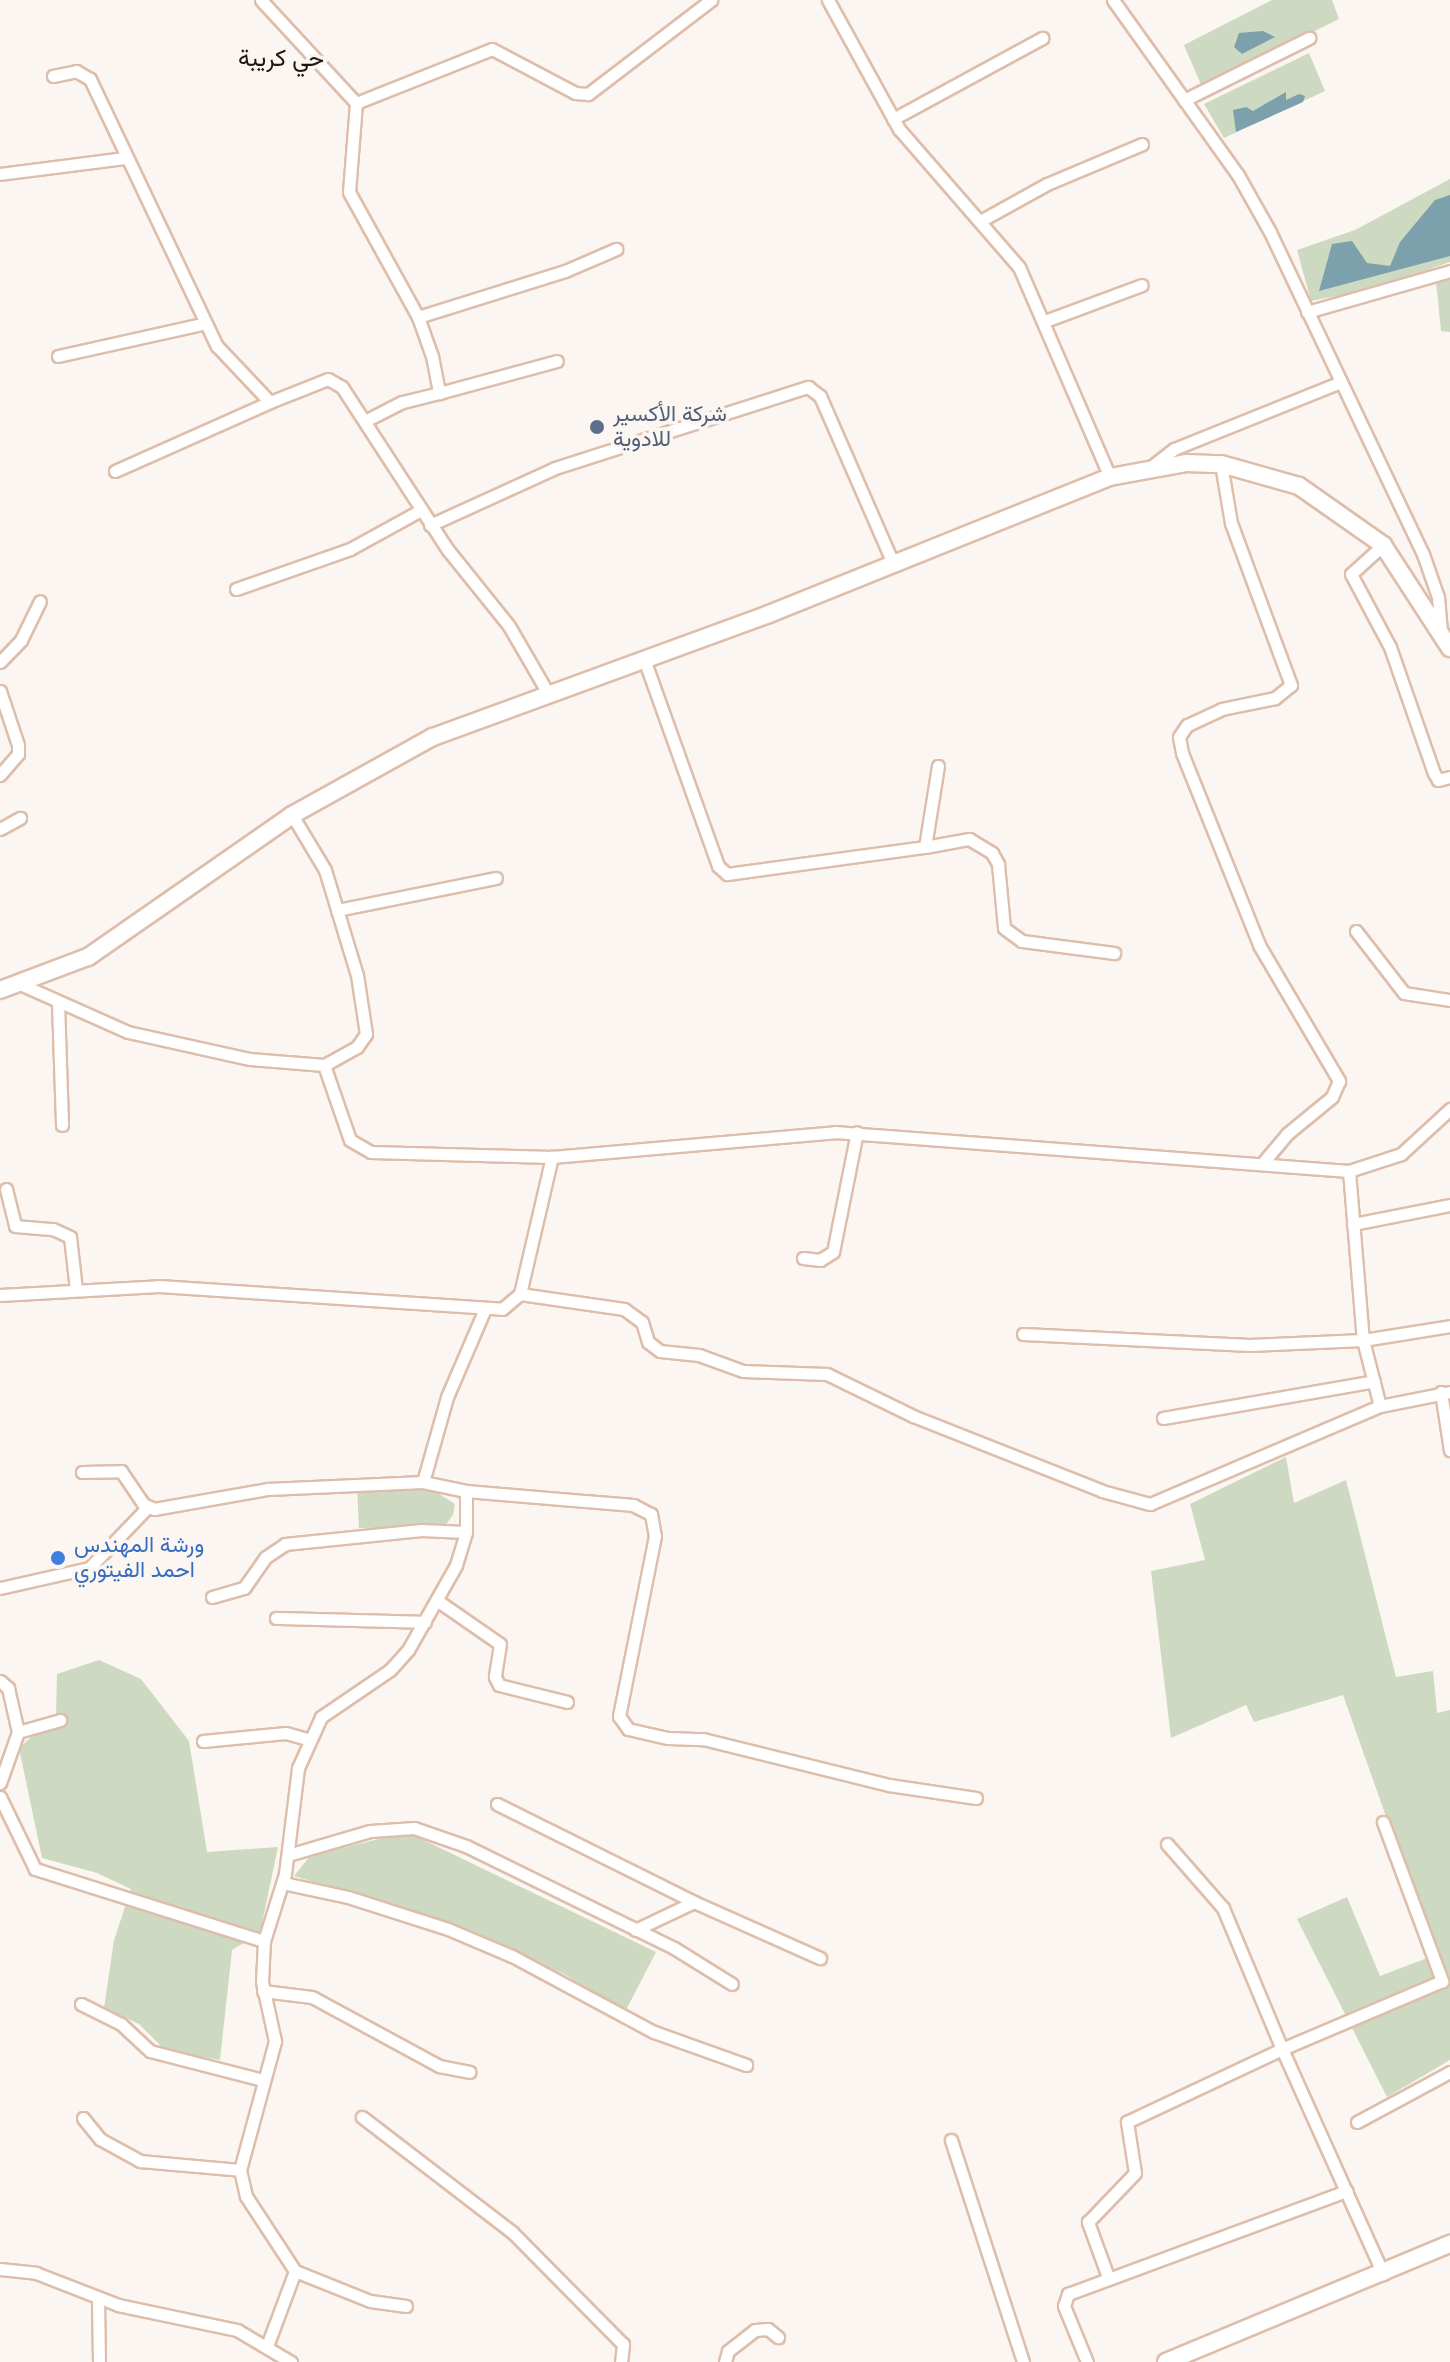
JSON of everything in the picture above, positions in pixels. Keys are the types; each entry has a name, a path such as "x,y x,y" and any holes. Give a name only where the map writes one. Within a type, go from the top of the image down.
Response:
{"main road":[{"path":"0,990 20,984 113,941 292,815 433,737 894,565 1110,477 1186,463 1221,464 1299,486 1383,545 1446,641"},
{"path":"1166,2362 1450,2244"}],"street":[{"path":"261,0 356,103 349,192 418,317 439,393"},
{"path":"356,103 492,49 575,93 588,94 711,0"},
{"path":"828,0 893,119 918,153 982,220 1019,267 1110,477"},
{"path":"1113,0 1238,175 1423,554 1441,608 1446,641"},
{"path":"893,119 1042,38"},
{"path":"1184,100 1309,38"},
{"path":"53,76 76,71 90,79 202,324 270,402"},
{"path":"982,220 1047,184 1142,144"},
{"path":"0,174 125,158"},
{"path":"418,317 565,271 616,249"},
{"path":"1307,312 1450,271"},
{"path":"1045,321 1142,285"},
{"path":"58,356 202,324"},
{"path":"365,421 402,402 557,361"},
{"path":"115,471 328,379 342,387 430,525 509,626 549,695"},
{"path":"1147,470 1174,449 1338,383"},
{"path":"430,525 555,468 808,387 820,396 894,565"},
{"path":"1221,464 1231,523 1291,685 1275,698 1222,709 1187,725 1179,737 1182,753 1259,945 1339,1081 1332,1097 1287,1134 1263,1163"},
{"path":"236,589 350,549 421,510"},
{"path":"1383,545 1351,574 1390,647 1434,773 1438,780 1450,777"},
{"path":"0,662 36,618 40,601"},
{"path":"644,659 723,872 746,875 969,839 992,853 998,864 1004,928 1022,941 1114,953"},
{"path":"0,691 18,754 0,775"},
{"path":"925,847 938,766"},
{"path":"20,984 128,1032 250,1059 324,1065 357,1047 366,1034 357,975 325,870 292,815"},
{"path":"0,829 20,818"},
{"path":"337,910 496,878"},
{"path":"1356,931 1404,993 1450,1000"},
{"path":"58,1003 62,1125"},
{"path":"324,1065 350,1140 360,1149 552,1157 857,1132 1349,1171 1401,1154 1450,1109"},
{"path":"803,1258 820,1260 833,1252 857,1132"},
{"path":"0,1295 159,1286 484,1311 502,1309 520,1294 552,1157"},
{"path":"1349,1171 1363,1340 1380,1406"},
{"path":"6,1189 15,1226 53,1229 70,1237 76,1290"},
{"path":"1353,1224 1450,1205"},
{"path":"520,1294 624,1309 642,1322 648,1342 660,1351 699,1355 743,1371 827,1374 913,1416 1102,1491 1150,1504 1380,1406 1446,1392 1450,1450"},
{"path":"423,1482 447,1397 484,1311"},
{"path":"1023,1334 1250,1345 1363,1340 1450,1326"},
{"path":"1163,1418 1374,1381"},
{"path":"82,1472 121,1471 147,1508"},
{"path":"0,1588 89,1568 147,1508 268,1489 423,1482 466,1491 633,1505 651,1514 655,1536 619,1716 628,1729 668,1738 703,1739 889,1785 976,1798"},
{"path":"406,2306 370,2301 295,2271 246,2196 240,2170 275,2031 263,1991 264,1941 283,1883 291,1810 307,1739 336,1703 390,1670 425,1622 438,1601 466,1532 466,1491"},
{"path":"212,1597 244,1588 266,1557 285,1544 421,1530 466,1532"},
{"path":"438,1601 500,1644 495,1677 499,1685 567,1702"},
{"path":"276,1618 425,1622"},
{"path":"0,1681 8,1688 18,1732 0,1783"},
{"path":"18,1732 60,1720"},
{"path":"203,1741 278,1733 307,1739"},
{"path":"0,1797 35,1869 264,1941"},
{"path":"497,1804 694,1902 820,1958"},
{"path":"1108,2277 1088,2222 1135,2173 1127,2122 1282,2049 1442,1981 1383,1822"},
{"path":"288,1855 370,1831 414,1828 466,1846 635,1930 732,1984"},
{"path":"1167,1844 1223,1908 1282,2049 1383,2274"},
{"path":"283,1883 348,1897 448,1929 512,1956 654,2032 746,2065"},
{"path":"635,1930 694,1902"},
{"path":"263,1991 312,1997 439,2066 469,2072"},
{"path":"81,2004 121,2024 150,2051 263,2080"},
{"path":"1357,2122 1450,2072"},
{"path":"362,2117 512,2232 623,2344 621,2362"},
{"path":"83,2118 100,2139 140,2161 240,2170"},
{"path":"951,2140 1023,2362"},
{"path":"1087,2362 1064,2300 1074,2290 1347,2191"},
{"path":"0,2269 49,2276 98,2299 237,2330 291,2362"},
{"path":"267,2346 295,2271"},
{"path":"98,2299 99,2362"},
{"path":"725,2362 728,2351 755,2330 768,2329 778,2337"}],"green space":[{"path":"1272,0 1332,0 1339,19 1202,87 1184,45"},
{"path":"1309,53 1325,91 1224,138 1204,104"},
{"path":"1450,179 1450,262 1372,289 1311,301 1297,250 1355,230"},
{"path":"1450,278 1450,332 1441,331 1436,281"},
{"path":"1286,1457 1294,1503 1346,1480 1396,1677 1433,1671 1437,1713 1450,1710 1450,2060 1387,2097 1297,1919 1347,1897 1380,1976 1435,1955 1343,1695 1254,1722 1246,1705 1171,1738 1151,1571 1205,1560 1190,1504"},
{"path":"357,1487 431,1489 455,1504 453,1515 444,1527 359,1528"},
{"path":"99,1660 141,1679 189,1741 207,1852 278,1847 260,1933 232,1950 220,2060 165,2050 139,2024 104,2008 114,1940 131,1889 97,1873 42,1858 19,1748 56,1715 57,1674"},
{"path":"407,1832 656,1952 625,2012 564,1974 450,1924 294,1876 310,1856"}],"water":[{"path":"1263,31 1275,37 1242,54 1234,47 1239,33"},
{"path":"1286,92 1286,100 1299,94 1305,96 1303,102 1236,132 1233,110 1246,107 1253,111"},
{"path":"1450,195 1450,256 1319,291 1332,244 1352,241 1367,263 1390,266 1400,242 1435,200"}],"place":[{"name":"شركة الأكسير للادوية","path":"597,427"},
{"name":"ورشة المهندس احمد الفيتوري","path":"58,1558"}],"district":[{"name":"حي كريبة","path":"281,59"}]}
